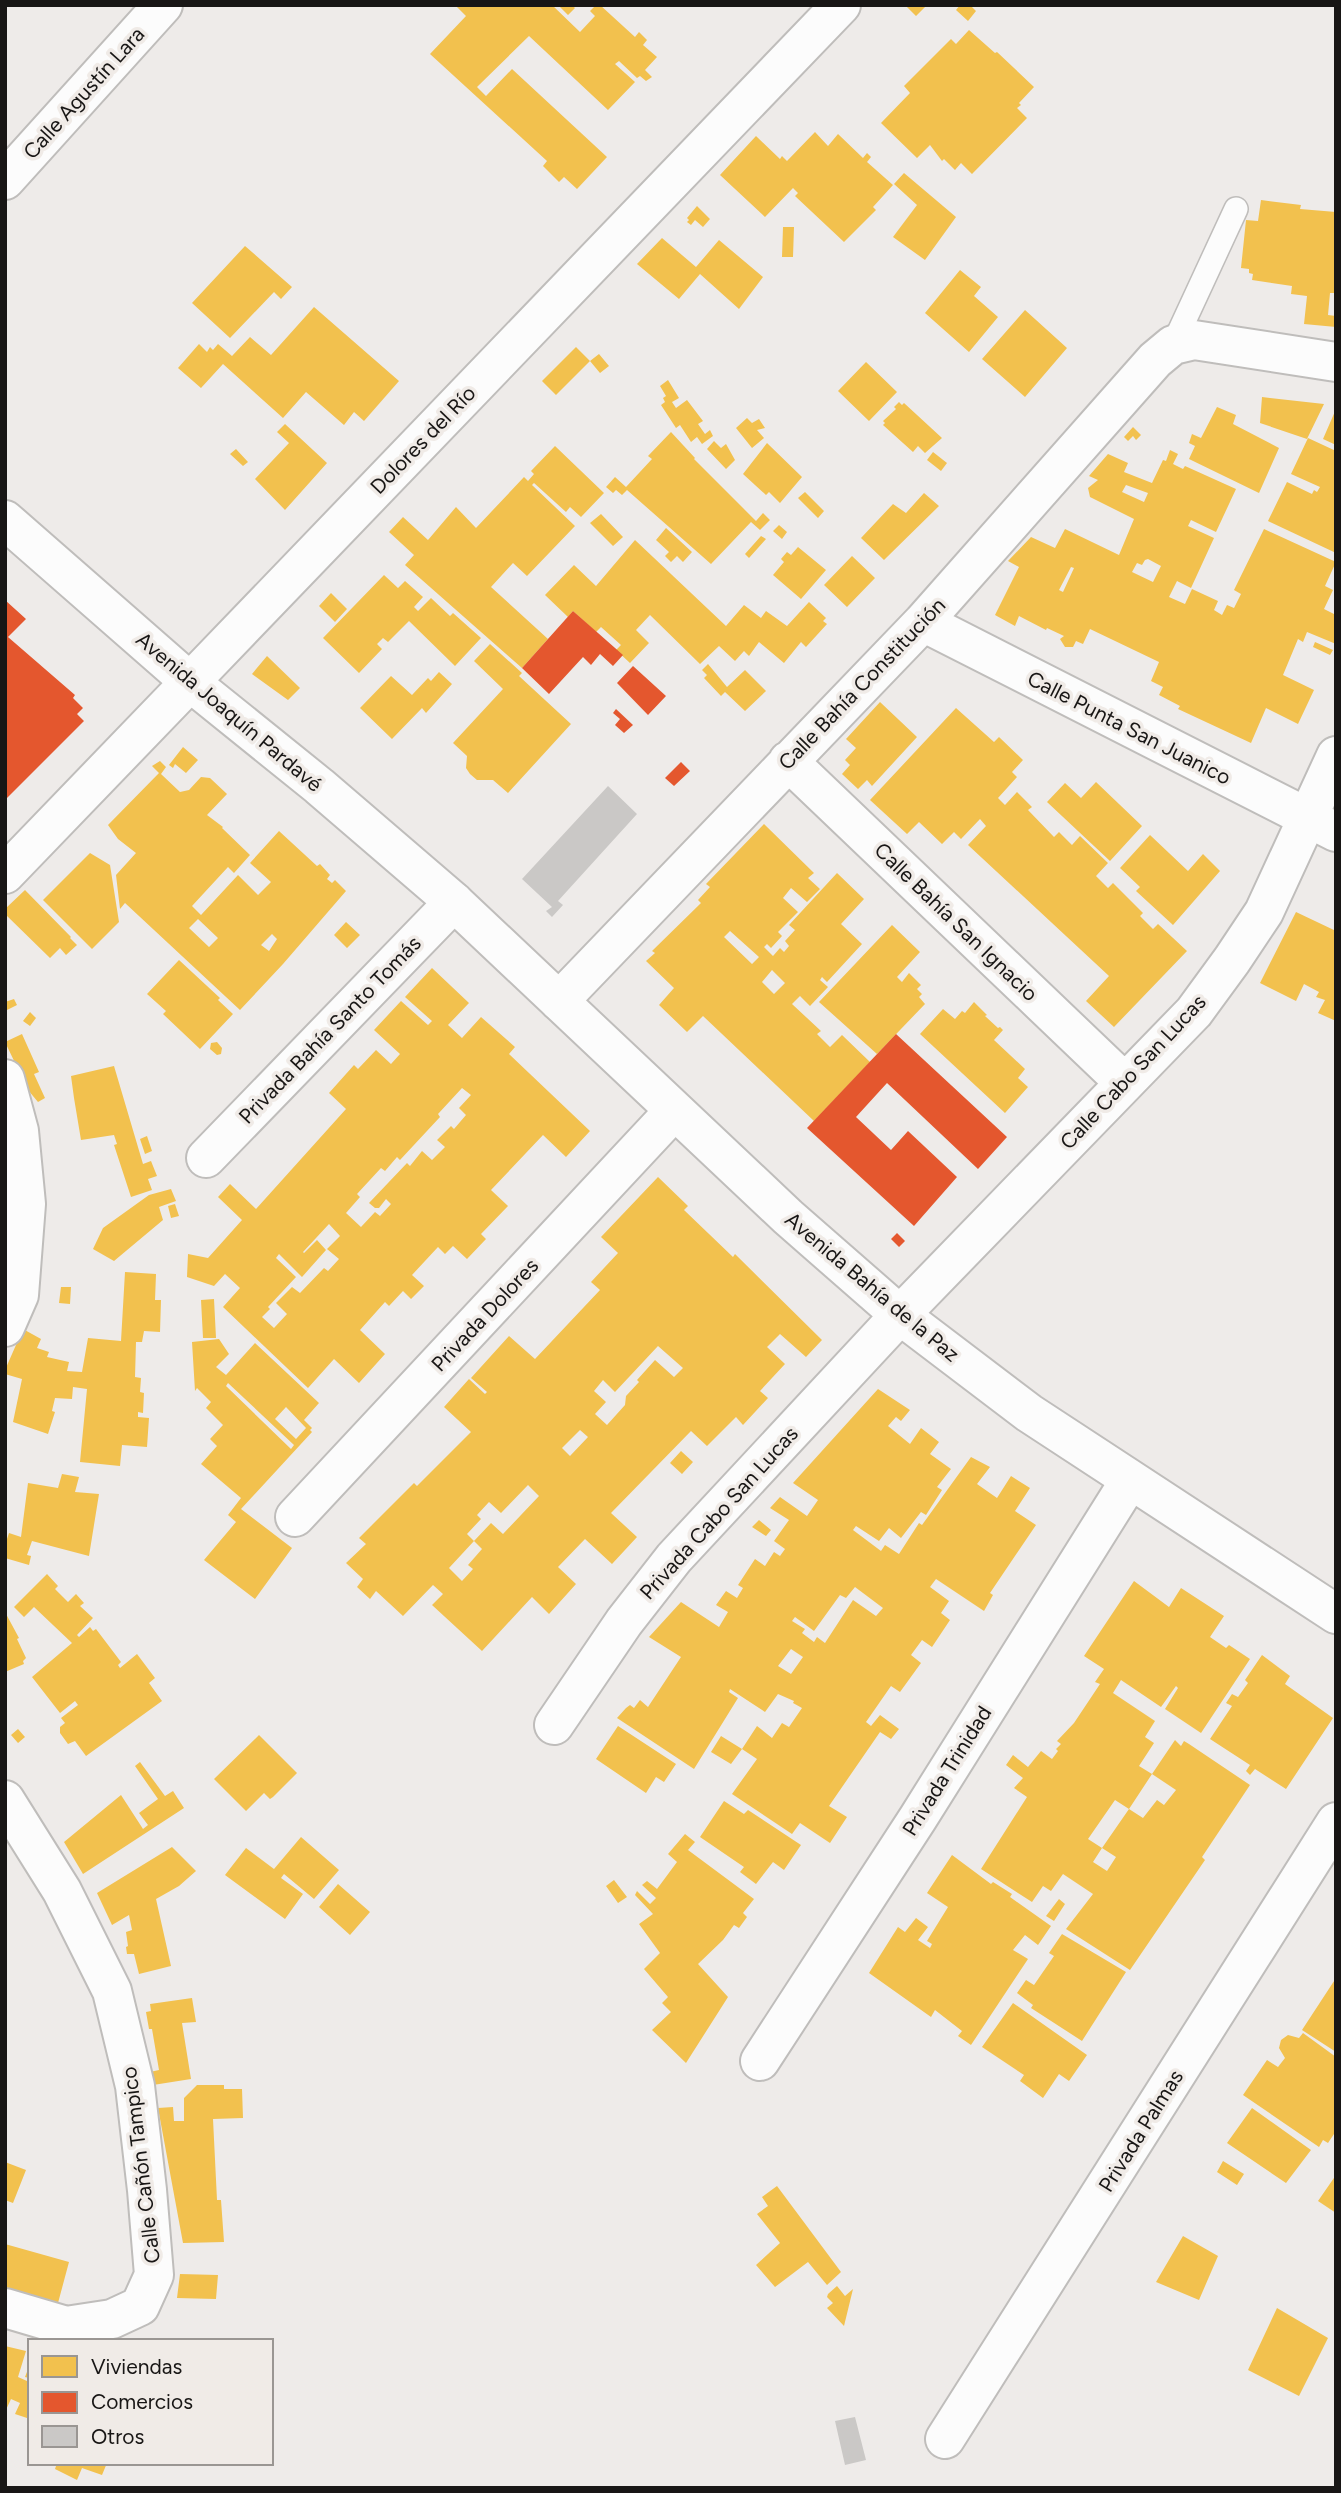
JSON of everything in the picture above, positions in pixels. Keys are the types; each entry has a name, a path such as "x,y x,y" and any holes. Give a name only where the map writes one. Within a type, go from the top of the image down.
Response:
{"street":[{"name":"Calle Agustín Lara","path":"5,180 163,5"},
{"name":"Dolores del Río","path":"5,874 841,5"},
{"path":"1164,353 1194,340 1336,362"},
{"name":"Calle Bahía Constitución","path":"559,1001 923,622 1164,353"},
{"name":"Avenida Joaquín Pardavé","path":"5,520 190,682 319,786 454,902"},
{"name":"Calle Punta San Juanico","path":"923,622 1321,826"},
{"name":"Calle Cabo San Lucas","path":"900,1315 1194,1012 1321,826 1336,756"},
{"name":"Calle Bahía San Ignacio","path":"788,761 1124,1082"},
{"name":"Avenida Bahía de la Paz","path":"454,902 788,1217 900,1315 1029,1413 1336,1614"},
{"name":"Privada Bahía Santo Tomás","path":"206,1158 454,902"},
{"path":"5,1079 19,1131 26,1204 19,1295 5,1327"},
{"name":"Privada Dolores","path":"295,1517 674,1111"},
{"name":"Privada Cabo San Lucas","path":"554,1725 624,1622 674,1558 900,1315"},
{"name":"Privada Trinidad","path":"760,2061 918,1818 1130,1480"},
{"name":"Calle Cañón Tampico","path":"5,1800 62,1891 112,1991 135,2086 154,2275 140,2306 112,2319 66,2326 5,2308"},
{"name":"Privada Palmas","path":"945,2439 1336,1822"}],"lane":[{"path":"1164,353 1236,209"}],"building: Viviendas":[{"path":"455,5 552,5 580,32 595,16 590,11 600,5 635,37 639,32 647,40 643,45 657,57 645,70 652,77 646,81 640,76 637,78 619,61 615,64 635,82 608,110 529,36 477,87 486,96 512,69 607,157 577,189 564,177 559,182 543,166 547,161 430,54 466,16"},
{"path":"558,5 572,5 575,8 568,15"},
{"path":"905,5 927,5 916,16"},
{"path":"960,5 970,5 976,11 968,21 956,10"},
{"path":"969,30 1034,87 1017,108 1027,118 972,174 961,163 955,170 944,159 942,161 930,145 917,158 881,123 910,93 904,86 951,39 956,44"},
{"path":"815,132 828,146 838,134 863,158 867,153 871,157 867,162 893,185 873,207 876,210 844,242 795,196 798,193 793,188 765,217 720,175 756,136 780,159 782,156 787,161"},
{"path":"904,173 956,217 925,260 893,237 917,205 894,184"},
{"path":"1261,200 1301,205 1300,209 1336,212 1336,293 1330,293 1328,315 1336,316 1336,327 1304,324 1307,296 1291,294 1292,286 1252,280 1253,274 1249,273 1249,269 1241,268 1246,220 1258,221"},
{"path":"697,206 710,219 703,227 695,220 691,225 687,222 687,218"},
{"path":"783,227 794,227 793,257 782,257"},
{"path":"662,238 696,267 719,240 763,277 739,309 700,274 679,299 637,264"},
{"path":"245,246 292,287 281,299 274,292 230,338 192,303"},
{"path":"960,270 981,287 974,296 998,317 969,352 925,313"},
{"path":"314,307 399,381 364,421 354,412 344,425 306,392 283,418 223,364 201,388 178,368 199,344 207,352 210,347 213,350 218,344 232,356 250,337 271,355"},
{"path":"1025,310 1067,348 1025,397 982,359"},
{"path":"576,347 590,361 556,395 542,381"},
{"path":"599,354 609,366 600,373 590,361"},
{"path":"866,362 897,392 869,421 838,391"},
{"path":"668,380 679,398 672,402 676,408 687,400 703,421 698,424 705,434 710,430 713,436 702,444 697,437 691,442 680,425 676,428 661,405 666,396 660,386"},
{"path":"1262,397 1324,404 1307,439 1260,423"},
{"path":"899,402 902,405 904,403 942,438 925,453 918,446 913,452 883,425 883,421 896,409 894,407"},
{"path":"1217,407 1236,415 1233,424 1279,448 1259,493 1189,459 1195,446 1189,443 1192,434 1201,438"},
{"path":"1336,409 1336,445 1323,439"},
{"path":"747,418 752,423 759,419 765,428 757,430 764,438 752,448 736,428"},
{"path":"285,424 327,463 285,510 255,479 289,443 277,432"},
{"path":"1133,427 1141,435 1136,440 1133,436 1128,441 1124,437"},
{"path":"671,432 756,521 763,513 770,520 760,530 751,522 711,564 627,490 622,495 616,490 613,493 606,487 615,477 626,487 652,459 648,456"},
{"path":"1308,438 1336,451 1336,553 1268,521 1287,482 1312,494 1320,487 1291,474"},
{"path":"714,441 721,448 726,444 735,460 726,469 707,449"},
{"path":"767,443 802,477 780,503 769,492 766,495 743,474"},
{"path":"555,446 604,493 581,517 570,507 566,512 534,483 532,485 575,526 527,576 513,563 491,587 548,639 522,668 405,565 414,555 389,532 403,517 428,540 456,507 476,528 524,477 528,481 534,474 531,471"},
{"path":"236,449 248,462 243,466 230,454"},
{"path":"1170,450 1178,454 1173,464 1183,469 1185,466 1236,489 1216,532 1191,520 1188,526 1214,538 1191,588 1177,581 1169,597 1185,604 1192,589 1218,601 1214,610 1222,615 1227,605 1234,608 1241,594 1234,590 1264,529 1336,562 1325,586 1333,590 1324,609 1336,615 1336,644 1307,632 1303,642 1298,639 1283,675 1314,690 1298,724 1266,708 1251,743 1178,709 1180,706 1159,695 1163,687 1151,681 1159,662 1090,629 1083,644 1076,641 1073,647 1065,647 1060,639 1064,636 1047,628 1046,630 1019,616 1015,626 995,615 1019,567 1008,561 1031,537 1055,548 1065,529 1119,555 1134,519 1090,497 1088,488 1098,480 1089,476 1108,454 1128,463 1124,472 1152,483 1163,460 1166,461","holes":["1126,485 1148,493 1144,502 1122,492","1145,560 1161,566 1153,582 1132,572 1137,563 1142,565","1071,567 1074,568 1063,592 1059,590"]},
{"path":"933,452 947,463 941,471 927,460"},
{"path":"805,492 824,511 818,518 798,498"},
{"path":"924,493 939,506 884,560 861,538 893,504 906,513"},
{"path":"601,514 623,537 613,546 590,523"},
{"path":"779,525 787,532 782,539 773,531"},
{"path":"666,528 692,552 683,562 677,556 671,562 665,556 669,552 656,540"},
{"path":"761,536 766,539 749,558 745,554"},
{"path":"635,540 726,626 744,605 761,618 766,611 787,626 809,602 826,618 823,621 827,624 806,647 801,642 784,663 759,642 749,656 744,651 735,661 719,646 700,664 650,615 636,630 649,643 630,663 616,650 621,645 601,627 596,632 573,611 568,617 545,595 574,565 596,586"},
{"path":"798,547 826,570 801,599 773,575 784,562 781,559 787,552 791,555"},
{"path":"852,556 875,578 847,607 824,585"},
{"path":"384,575 398,588 405,581 423,597 414,607 418,611 431,598 450,616 453,613 481,638 455,666 409,621 388,642 383,638 377,644 382,649 359,673 323,638"},
{"path":"331,593 347,609 335,622 319,606"},
{"path":"1315,642 1333,650 1330,655 1313,647"},
{"path":"490,644 522,673 519,676 571,724 508,793 493,780 477,780 470,774 466,768 467,756 453,743 503,689 474,661"},
{"path":"267,656 300,688 288,700 252,674"},
{"path":"708,664 727,687 745,670 766,691 745,711 725,692 721,696 704,678 707,675 702,670"},
{"path":"439,672 452,684 426,713 422,708 392,739 360,708 391,676 412,695 428,678 431,681"},
{"path":"880,702 917,737 872,786 867,780 858,789 842,774 850,765 845,760 856,748 846,739"},
{"path":"956,708 994,742 999,737 1023,760 1012,772 1017,777 998,798 1005,805 1017,792 1032,807 1028,810 1054,837 1059,832 1072,845 1080,836 1108,863 1096,876 1108,888 1113,883 1143,913 1140,916 1153,929 1158,924 1187,951 1114,1027 1086,1001 1109,976 968,845 986,826 980,819 961,839 954,832 942,844 919,822 907,834 870,800"},
{"path":"183,747 198,760 186,773 175,764 173,768 169,765"},
{"path":"160,761 166,767 161,774 180,792 189,790 201,777 210,778 227,794 207,815 223,827 250,855 234,873 228,867 192,906 201,915 238,875 258,895 271,882 250,863 279,831 317,866 320,864 330,875 327,879 332,883 335,880 346,891 240,1010 125,903 120,909 116,875 136,853 118,839 108,825 159,773 152,766","holes":["198,919 218,938 209,947 189,928","272,934 277,939 269,951 261,945"]},
{"path":"1096,782 1142,826 1110,861 1047,802 1065,783 1081,798"},
{"path":"764,824 814,873 808,878 820,889 807,902 791,888 783,898 798,912 778,932 782,936 771,948 767,944 764,947 773,956 780,948 784,952 789,946 785,941 795,930 789,925 837,873 864,899 841,924 862,944 827,982 822,977 820,980 828,987 810,1006 800,996 792,1004 821,1031 817,1034 830,1047 842,1035 870,1062 814,1121 703,1016 687,1032 659,1005 674,988 646,961 655,953 652,951 701,903 698,900 710,887 706,884","holes":["730,931 759,957 752,964 724,937","772,970 785,983 774,994 762,982"]},
{"path":"1150,835 1188,871 1203,854 1220,871 1173,925 1136,891 1140,887 1120,868"},
{"path":"90,853 110,865 119,922 92,949 43,900"},
{"path":"25,890 77,945 66,955 60,948 50,958 5,914 5,909"},
{"path":"1296,912 1336,931 1336,1021 1318,1013 1325,1000 1316,997 1319,992 1304,984 1296,1001 1260,983"},
{"path":"346,922 360,935 347,948 334,935"},
{"path":"892,925 920,952 897,977 902,982 909,973 921,985 917,989 925,1004 877,1054 819,1002"},
{"path":"179,960 220,998 218,1000 233,1014 200,1049 163,1014 166,1011 147,994"},
{"path":"432,968 469,1003 448,1025 462,1038 481,1017 515,1047 509,1054 590,1131 566,1157 543,1135 491,1190 508,1206 481,1234 486,1239 467,1259 453,1246 445,1254 438,1247 412,1275 424,1286 411,1299 403,1291 389,1306 385,1302 360,1330 385,1354 359,1383 334,1359 308,1388 223,1307 240,1288 225,1274 214,1286 187,1277 188,1254 208,1258 242,1220 218,1197 230,1184 256,1209 346,1109 329,1093 354,1065 358,1069 376,1050 391,1064 400,1054 374,1030 401,1001 428,1025 432,1021 405,997","holes":["462,1088 471,1095 459,1108 466,1115 454,1129 451,1126 437,1140 445,1147 432,1160 422,1151 410,1166 407,1163 369,1203 379,1208 386,1199 391,1204 380,1216 375,1212 361,1227 346,1213 360,1197 357,1194 381,1168 385,1171 397,1157 400,1160 440,1117 438,1114","329,1224 340,1236 327,1249 339,1259 328,1271 324,1268 300,1293 292,1287 276,1303 287,1314 274,1328 262,1317 296,1277 276,1258 279,1254 302,1277 326,1250 317,1240 303,1252"]},
{"path":"14,999 17,1005 5,1011 5,1002"},
{"path":"974,1002 987,1015 985,1016 1003,1030 994,1040 1025,1069 1018,1078 1028,1087 1005,1113 920,1034 943,1009 955,1019 962,1011 965,1013"},
{"path":"30,1012 36,1018 30,1026 23,1021"},
{"path":"22,1034 39,1072 34,1074 45,1098 38,1102 28,1090 5,1042"},
{"path":"217,1042 222,1048 221,1054 217,1055 210,1049 211,1043"},
{"path":"114,1066 143,1164 151,1161 157,1176 148,1179 152,1190 131,1197 114,1145 117,1144 114,1135 81,1140 71,1076"},
{"path":"147,1136 152,1151 145,1154 140,1139"},
{"path":"658,1177 688,1206 684,1210 733,1257 735,1254 822,1340 806,1357 780,1334 767,1347 785,1364 760,1391 768,1398 743,1425 736,1417 707,1446 691,1431 611,1513 637,1537 612,1564 585,1539 558,1567 576,1584 549,1614 532,1597 482,1651 432,1605 443,1594 433,1585 403,1616 376,1591 370,1599 357,1587 363,1579 346,1563 366,1544 359,1538 414,1483 417,1486 471,1432 444,1407 469,1379 485,1394 487,1392 471,1378 509,1336 535,1359 600,1290 591,1282 618,1253 601,1237","holes":["658,1346 683,1368 674,1377 655,1360 637,1380 639,1382 626,1396 625,1405 607,1425 595,1414 606,1402 594,1391 603,1380 615,1392","580,1430 588,1437 570,1456 562,1448","528,1485 539,1496 503,1534 491,1523 474,1541 467,1534 481,1519 477,1515 489,1502 501,1513","474,1541 482,1549 468,1565 473,1569 462,1581 449,1568"]},
{"path":"171,1189 176,1201 159,1207 163,1220 114,1261 93,1249 103,1228 149,1195"},
{"path":"175,1204 179,1216 171,1218 168,1206"},
{"path":"125,1272 156,1274 155,1300 161,1300 160,1332 144,1331 142,1342 136,1342 135,1377 141,1378 140,1392 144,1393 143,1413 138,1412 138,1417 149,1418 147,1447 122,1445 120,1466 80,1462 87,1389 73,1387 72,1399 55,1398 52,1411 55,1412 48,1434 13,1422 22,1379 5,1374 5,1370 23,1329 41,1339 37,1348 49,1352 47,1357 69,1362 67,1371 82,1372 88,1338 121,1341"},
{"path":"61,1287 71,1287 70,1304 59,1303"},
{"path":"214,1299 216,1338 203,1338 201,1300"},
{"path":"219,1339 229,1354 216,1367 226,1375 255,1343 319,1403 304,1420 312,1428 312,1432 241,1509 292,1548 255,1599 204,1560 236,1522 228,1515 241,1498 201,1464 217,1446 210,1439 223,1425 206,1408 211,1402 197,1388 195,1391 192,1342","holes":["228,1383 294,1445 291,1449 226,1386","286,1407 306,1428 296,1439 275,1419"]},
{"path":"878,1389 910,1410 901,1421 896,1417 888,1426 910,1444 921,1428 939,1442 930,1454 951,1469 937,1487 942,1490 926,1515 921,1512 901,1538 889,1528 879,1541 856,1526 853,1530 881,1551 885,1545 899,1554 919,1523 922,1525 971,1457 990,1467 977,1484 997,1498 1011,1476 1030,1488 1015,1511 1036,1525 990,1593 993,1595 984,1611 936,1579 930,1587 949,1601 941,1613 950,1620 932,1647 922,1640 911,1655 921,1663 900,1692 891,1686 866,1722 871,1726 880,1715 899,1729 891,1739 880,1732 829,1806 847,1817 830,1843 800,1823 792,1834 732,1794 757,1759 742,1749 757,1726 772,1738 782,1723 789,1727 802,1708 793,1703 794,1701 778,1694 765,1712 730,1689 729,1692 738,1698 694,1769 617,1718 630,1705 634,1708 640,1700 648,1707 681,1657 649,1637 681,1602 719,1627 728,1612 716,1605 726,1591 737,1598 743,1588 738,1585 755,1559 765,1566 774,1552 780,1556 785,1549 774,1541 789,1520 770,1508 780,1497 807,1516 818,1500 793,1483","holes":["855,1587 883,1608 876,1616 853,1600 825,1643 817,1637 814,1642 802,1633 805,1629 792,1621 795,1617 814,1631 840,1595 846,1598","791,1649 803,1657 791,1674 778,1666"]},
{"path":"681,1451 693,1462 682,1474 670,1463"},
{"path":"62,1474 79,1477 75,1492 99,1494 89,1556 32,1541 27,1555 31,1556 29,1565 5,1558 9,1533 21,1537 28,1483 58,1488"},
{"path":"759,1520 771,1530 766,1536 752,1527"},
{"path":"47,1574 58,1586 55,1589 68,1602 76,1594 84,1603 80,1606 93,1618 77,1635 79,1637 90,1627 93,1631 96,1629 121,1662 118,1665 120,1668 137,1654 155,1678 149,1683 162,1701 86,1756 75,1741 68,1744 60,1733 60,1727 65,1723 61,1718 78,1705 75,1701 60,1713 32,1677 72,1643 34,1607 24,1617 14,1607"},
{"path":"1134,1581 1169,1607 1181,1588 1224,1616 1210,1637 1226,1648 1229,1645 1250,1659 1201,1733 1165,1709 1178,1688 1176,1686 1161,1707 1121,1680 1113,1693 1155,1721 1145,1737 1154,1743 1139,1766 1152,1774 1175,1740 1181,1746 1184,1741 1250,1785 1202,1857 1205,1860 1130,1970 1066,1929 1093,1894 1063,1874 1051,1891 1043,1886 1032,1902 981,1869 1027,1797 1014,1788 1023,1778 1006,1765 1013,1755 1028,1767 1041,1751 1052,1759 1058,1751 1056,1749 1061,1744 1057,1741 1074,1723 1100,1684 1095,1682 1104,1669 1084,1656","holes":["1152,1774 1176,1790 1164,1805 1157,1800 1143,1818 1129,1809","1115,1800 1129,1809 1102,1848 1088,1839","1102,1848 1116,1857 1107,1871 1093,1862"]},
{"path":"5,1612 26,1658 24,1664 5,1672"},
{"path":"1262,1655 1290,1676 1285,1684 1333,1718 1286,1789 1255,1769 1250,1775 1246,1771 1250,1765 1210,1739 1232,1706 1226,1703 1232,1694 1238,1697 1248,1683 1245,1680"},
{"path":"618,1726 676,1764 664,1782 656,1777 646,1793 596,1759"},
{"path":"18,1729 25,1737 18,1743 11,1735"},
{"path":"259,1735 297,1773 273,1797 270,1799 264,1793 246,1811 214,1779"},
{"path":"721,1736 742,1749 731,1764 711,1752"},
{"path":"140,1762 165,1796 173,1791 184,1808 83,1874 64,1842 121,1795 143,1829 148,1825 139,1813 158,1799 135,1766"},
{"path":"724,1801 744,1814 748,1810 801,1845 784,1870 773,1862 756,1884 740,1872 744,1867 700,1837"},
{"path":"685,1834 695,1842 688,1850 754,1899 743,1913 747,1917 739,1928 734,1925 698,1964 728,1997 686,2063 652,2030 671,2012 662,2003 668,1997 644,1969 660,1953 639,1924 653,1914 635,1895 637,1891 650,1904 656,1898 642,1885 647,1881 657,1889 677,1862 668,1854"},
{"path":"301,1837 339,1870 314,1899 284,1874 281,1878 303,1894 285,1919 225,1875 246,1848 274,1869"},
{"path":"172,1847 196,1871 179,1886 156,1899 171,1966 139,1974 134,1954 127,1954 126,1932 132,1930 129,1915 112,1925 97,1893"},
{"path":"952,1855 991,1884 993,1882 1012,1894 1010,1897 1051,1926 1038,1945 1025,1935 1013,1950 1028,1959 971,2045 958,2036 962,2031 935,2010 931,2017 869,1973 898,1927 905,1932 916,1918 928,1927 918,1940 930,1948 932,1944 927,1941 948,1907 927,1893"},
{"path":"614,1880 627,1897 618,1903 606,1886"},
{"path":"338,1884 370,1912 350,1935 319,1907"},
{"path":"1059,1899 1065,1904 1054,1921 1046,1916"},
{"path":"1062,1934 1126,1972 1082,2041 1031,2008 1033,2005 1017,1993 1026,1980 1034,1985 1054,1956 1049,1953"},
{"path":"1336,1978 1336,2052 1302,2030"},
{"path":"192,1998 196,2022 182,2023 191,2079 153,2085 150,2072 159,2070 152,2029 149,2029 146,2012 151,2011 150,2004"},
{"path":"1013,2003 1087,2055 1069,2081 1059,2074 1043,2098 1020,2081 1024,2075 982,2047"},
{"path":"1303,2033 1336,2057 1336,2131 1328,2143 1323,2140 1319,2147 1243,2095 1267,2060 1278,2067 1285,2058 1279,2048 1281,2040 1288,2035 1299,2038"},
{"path":"197,2085 224,2085 224,2089 242,2089 243,2118 213,2119 217,2200 221,2200 224,2242 183,2243 158,2108 173,2107 174,2121 184,2121 184,2098"},
{"path":"1252,2108 1311,2150 1286,2183 1227,2143"},
{"path":"1223,2161 1244,2174 1237,2185 1217,2172"},
{"path":"5,2162 26,2170 13,2203 5,2200"},
{"path":"1336,2175 1336,2213 1318,2201"},
{"path":"777,2186 841,2272 827,2285 808,2262 775,2287 756,2265 780,2243 757,2214 768,2206 762,2197"},
{"path":"1183,2236 1218,2256 1199,2300 1156,2282"},
{"path":"5,2244 69,2262 58,2303 5,2288"},
{"path":"180,2274 218,2275 216,2299 177,2298"},
{"path":"837,2286 845,2296 853,2289 844,2326 827,2308 833,2303 827,2297 828,2294"},
{"path":"1277,2308 1328,2338 1299,2396 1248,2370"},
{"path":"5,2346 26,2351 18,2377 28,2380 28,2418 15,2414 20,2403 11,2399 5,2412"},
{"path":"56,2465 106,2465 102,2475 82,2468 77,2480 55,2469"}],"building: Comercios":[{"path":"5,600 26,619 8,637 75,695 73,698 83,708 77,714 84,721 5,800"},
{"path":"573,611 623,655 613,666 600,654 591,665 583,657 549,694 522,668"},
{"path":"633,666 666,696 648,715 617,683"},
{"path":"616,709 633,725 624,733 615,725 620,719 613,713"},
{"path":"681,762 690,771 674,786 665,778"},
{"path":"896,1034 1007,1137 978,1169 887,1083 856,1117 891,1150 908,1131 957,1177 914,1226 807,1128"},
{"path":"897,1233 905,1241 899,1247 891,1239"}],"building: Otros":[{"path":"608,786 637,814 558,901 563,905 552,917 546,911 552,907 522,879"},
{"path":"855,2417 866,2460 845,2465 835,2421"}]}
